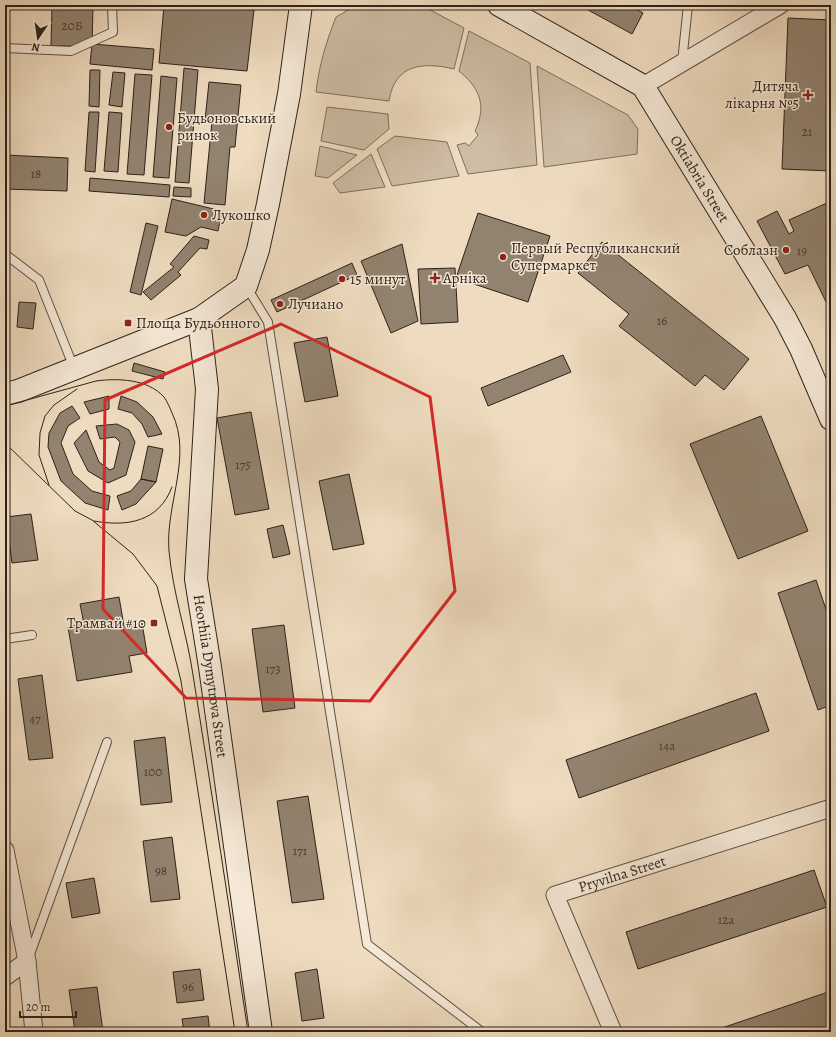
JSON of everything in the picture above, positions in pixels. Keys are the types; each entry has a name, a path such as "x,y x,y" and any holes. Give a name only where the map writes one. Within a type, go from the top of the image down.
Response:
{"main road":[{"path":"9,397 74,368 199,319 246,286 258,250 290,94 301,5"},
{"name":"Oktiabria Street","path":"499,5 643,86 785,318 801,349 831,419"},
{"name":"Heorhiia Dymytrova Street","path":"199,319 207,389 196,579 210,667 261,1032"}],"street":[{"path":"643,86 780,5"},
{"name":"Pryvilna Street","path":"612,1032 555,895 831,808"},
{"path":"5,850 27,961 34,1032"},
{"path":"5,977 27,961"}],"lane":[{"path":"5,48 71,51 112,32 112,5"},
{"path":"682,63 688,5"},
{"path":"5,254 39,280 74,368"},
{"path":"246,286 268,322 367,944 482,1032"},
{"path":"5,640 32,635"},
{"path":"27,961 107,742"}],"highlighted area":[{"path":"281,324 430,397 455,591 370,701 186,698 103,609 105,400"}],"shaded area":[{"path":"357,5 421,5 464,28 454,69 432,66 412,68 404,72 397,79 392,88 389,101 316,92 323,54 336,17"},
{"path":"469,31 530,63 537,165 468,174 457,145 465,143 469,146 478,135 475,131 481,113 481,106 476,91 472,84 459,71"},
{"path":"537,66 628,115 638,129 637,154 544,167"},
{"path":"327,107 388,114 389,129 364,150 321,141"},
{"path":"395,136 447,142 459,176 392,186 377,149"},
{"path":"320,146 357,155 328,178 315,176"},
{"path":"371,154 385,187 340,193 333,183"}],"building":[{"path":"52,5 93,5 92,46 51,46"},
{"path":"164,5 254,10 247,71 159,63"},
{"path":"579,5 629,5 643,13 632,34"},
{"name":"Дитяча лікарня №5","path":"788,18 831,20 831,171 782,169"},
{"path":"92,44 154,49 152,70 90,64"},
{"path":"184,68 198,70 189,183 175,182"},
{"path":"90,70 100,70 99,107 89,106"},
{"path":"113,72 125,73 122,107 109,105"},
{"path":"135,74 152,75 144,175 127,174"},
{"path":"161,76 177,78 169,178 153,177"},
{"path":"209,82 241,85 235,147 230,147 225,205 204,203 212,121 205,120"},
{"path":"89,112 99,112 95,172 85,171"},
{"path":"109,112 122,113 118,172 104,171"},
{"path":"5,155 68,158 67,191 5,189"},
{"path":"90,178 170,185 169,197 89,191"},
{"path":"174,187 191,188 191,197 173,196"},
{"path":"172,199 222,211 218,231 201,227 186,236 165,232"},
{"path":"827,203 831,212 831,307 829,308 808,265 785,274 757,221 777,211 789,234 794,231 789,220"},
{"name":"Первый Республиканский Супермаркет","path":"478,213 550,236 528,302 456,278"},
{"path":"146,223 158,226 141,295 130,292"},
{"path":"194,236 209,240 207,249 200,248 178,272 181,275 151,300 143,292 174,267 170,264"},
{"path":"602,242 749,359 724,390 705,375 695,386 619,326 629,314 578,273"},
{"path":"402,244 418,321 391,333 361,261"},
{"path":"352,263 357,275 277,312 271,300"},
{"path":"455,268 458,322 421,324 418,269"},
{"path":"19,302 36,303 33,329 17,327"},
{"path":"327,337 338,396 305,402 294,343"},
{"path":"563,355 571,372 488,406 481,388"},
{"path":"134,363 165,372 163,379 132,371"},
{"path":"109,396 109,409 90,414 84,402"},
{"path":"121,396 137,402 153,417 162,434 148,437 142,424 132,413 118,409"},
{"path":"72,406 80,418 68,426 61,443 73,474 92,491 110,496 108,510 85,503 61,481 48,447 49,433 60,413"},
{"path":"251,412 269,509 235,515 217,418"},
{"path":"761,416 808,531 738,559 690,444"},
{"path":"117,424 129,430 135,442 126,475 108,483 88,471 74,443 86,430 99,462 110,470 114,468 120,442 115,437 100,439 96,426"},
{"path":"148,446 163,449 156,482 141,479"},
{"path":"349,474 364,544 333,550 319,481"},
{"path":"141,479 156,482 136,504 122,510 117,496 131,491"},
{"path":"31,514 38,560 12,563 6,517"},
{"path":"283,525 290,554 273,558 267,529"},
{"path":"816,580 831,624 831,705 818,710 778,593"},
{"path":"119,597 124,626 142,623 147,653 129,656 132,672 77,681 68,627 84,624 80,604"},
{"path":"284,625 295,708 263,712 252,629"},
{"path":"42,675 53,758 29,760 18,679"},
{"path":"756,693 769,731 579,798 566,760"},
{"path":"165,737 172,802 141,805 134,741"},
{"path":"308,796 324,899 292,903 277,801"},
{"path":"172,837 180,899 151,902 143,841"},
{"path":"814,870 827,907 638,969 626,932"},
{"path":"94,878 100,913 72,918 66,883"},
{"path":"200,969 204,1000 177,1003 173,972"},
{"path":"317,969 324,1018 302,1021 295,973"},
{"path":"97,987 103,1032 75,1032 69,990"},
{"path":"831,991 831,1032 710,1032"},
{"path":"208,1016 210,1032 184,1032 182,1019"}],"tram line":[{"path":"5,406 96,381 123,380 150,386 164,397 172,413 178,430 180,447 177,481 169,534 169,551 193,675 248,1032"},
{"path":"49,485 39,455 40,433 45,416 54,405 77,389"},
{"path":"5,443 75,511 92,520 133,554 157,586 181,681 235,1032"},
{"path":"94,521 106,523 130,522 150,515 159,508 166,499 172,487"}],"place":[{"name":"Дитяча лікарня №5","path":"808,95"},
{"name":"Будьоновський ринок","path":"169,127"},
{"name":"Лукошко","path":"204,215"},
{"name":"Соблазн","path":"786,250"},
{"name":"Первый Республиканский Супермаркет","path":"503,257"},
{"name":"Арніка","path":"435,278"},
{"name":"15 минут","path":"342,279"},
{"name":"Лучиано","path":"280,304"},
{"name":"Площа Будьонного","path":"128,323"},
{"name":"Трамвай #10","path":"154,623"}]}
